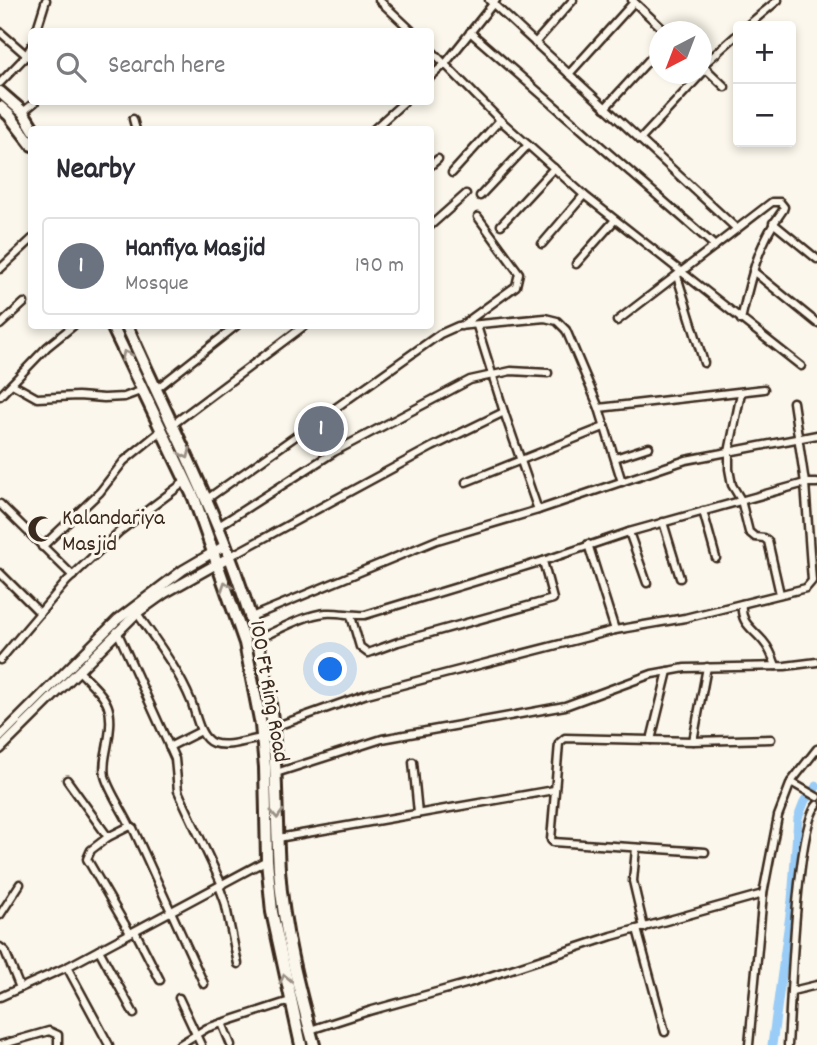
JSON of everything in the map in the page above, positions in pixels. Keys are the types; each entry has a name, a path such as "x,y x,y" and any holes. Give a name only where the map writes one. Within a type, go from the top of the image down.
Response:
{"main road":[{"path":"0,92 23,112 32,126"},
{"path":"0,107 28,140"},
{"name":"100 Ft Ring Road","path":"113,329 143,390 206,499 217,527 217,562 245,643 262,738 272,912 298,1044"},
{"name":"100 Ft Ring Road","path":"128,329 155,390 186,481 219,548 229,557 258,639 274,727 285,929 314,1045"}],"street":[{"path":"37,28 47,0"},
{"path":"379,0 409,28"},
{"path":"535,43 573,0"},
{"path":"753,21 778,0"},
{"path":"434,74 445,64 492,1 737,229"},
{"path":"569,74 633,1 654,21"},
{"path":"0,32 28,57"},
{"path":"470,32 715,246"},
{"path":"712,59 733,39"},
{"path":"434,53 500,120 614,221 801,366"},
{"path":"0,83 28,59"},
{"path":"605,108 649,60"},
{"path":"712,76 724,87"},
{"path":"640,140 688,84"},
{"path":"23,112 31,105"},
{"path":"377,126 401,105"},
{"path":"133,119 135,126"},
{"path":"452,173 500,120"},
{"path":"480,196 528,145"},
{"path":"434,162 438,159"},
{"path":"501,225 554,168"},
{"path":"434,222 466,194"},
{"path":"542,244 584,195"},
{"path":"617,321 776,201 784,207 765,238 753,271 741,320"},
{"path":"206,499 440,334 461,326 516,286 520,278 478,217"},
{"path":"576,264 614,221"},
{"path":"774,223 817,259"},
{"path":"0,269 28,243"},
{"path":"753,271 817,324"},
{"path":"679,274 704,363"},
{"path":"0,325 24,303"},
{"path":"461,326 545,318 557,321 566,330 599,408 622,482"},
{"path":"477,326 538,510"},
{"path":"0,396 47,347 69,329"},
{"path":"155,390 232,329"},
{"path":"42,547 100,492 124,461 300,329"},
{"path":"217,527 334,452 470,380 511,371 548,373"},
{"path":"12,384 37,398 124,397 143,390"},
{"path":"599,408 764,389"},
{"path":"741,393 729,452 732,485 741,500 749,532 768,541 780,594"},
{"path":"274,727 367,694 615,630 685,618 806,587 812,580 805,484 793,402"},
{"path":"0,749 136,613 217,562 432,447 504,412"},
{"path":"466,482 604,427"},
{"path":"251,617 423,545 686,460 817,435"},
{"path":"615,458 649,447"},
{"path":"0,660 73,576 120,531 186,481"},
{"path":"258,639 311,616 328,613 365,615 663,522 741,500 817,483"},
{"path":"0,504 73,576"},
{"path":"702,511 716,558"},
{"path":"663,522 680,578"},
{"path":"629,532 647,583"},
{"path":"588,544 615,630"},
{"path":"0,737 117,620 183,570 219,548"},
{"path":"351,616 360,647 368,653 398,642 553,599 543,561"},
{"path":"0,573 40,613"},
{"path":"742,604 743,621 769,649 776,666"},
{"path":"136,613 183,682 201,731 207,739 224,744 262,738"},
{"path":"117,631 175,759 178,791 221,885 238,964"},
{"path":"276,773 382,739 565,706 652,674 707,667 776,666 817,662"},
{"path":"693,741 707,667"},
{"path":"79,671 102,695 110,709 111,727 104,766 106,778 204,984"},
{"path":"651,740 668,671"},
{"path":"169,747 201,731"},
{"path":"705,852 553,842 554,790 559,743 561,740 771,739"},
{"path":"749,1045 764,894 778,816 817,749"},
{"path":"413,762 418,813"},
{"path":"67,780 108,837"},
{"path":"795,783 817,797"},
{"path":"278,838 554,790"},
{"path":"788,1045 792,952 805,841 811,813 817,805"},
{"path":"130,825 91,850 87,859 160,980"},
{"path":"636,848 633,881 640,928 665,1032"},
{"path":"0,998 67,967 267,860"},
{"path":"0,915 20,884"},
{"path":"310,1030 640,928 764,894"},
{"path":"0,947 5,951 20,988"},
{"path":"99,950 134,1014"},
{"path":"67,967 109,1045"},
{"path":"792,990 817,985"},
{"path":"179,998 201,1045"},
{"path":"179,1045 222,1023 290,1001"},
{"path":"222,1023 232,1045"},
{"path":"0,1045 49,1031 58,1035 58,1045"}],"waterway":[{"path":"772,1045 792,900 798,818 805,800 817,786"}],"place":[{"name":"Hanfiya Masjid","path":"321,429"},
{"name":"Kalandariya Masjid","path":"41,529"}]}
